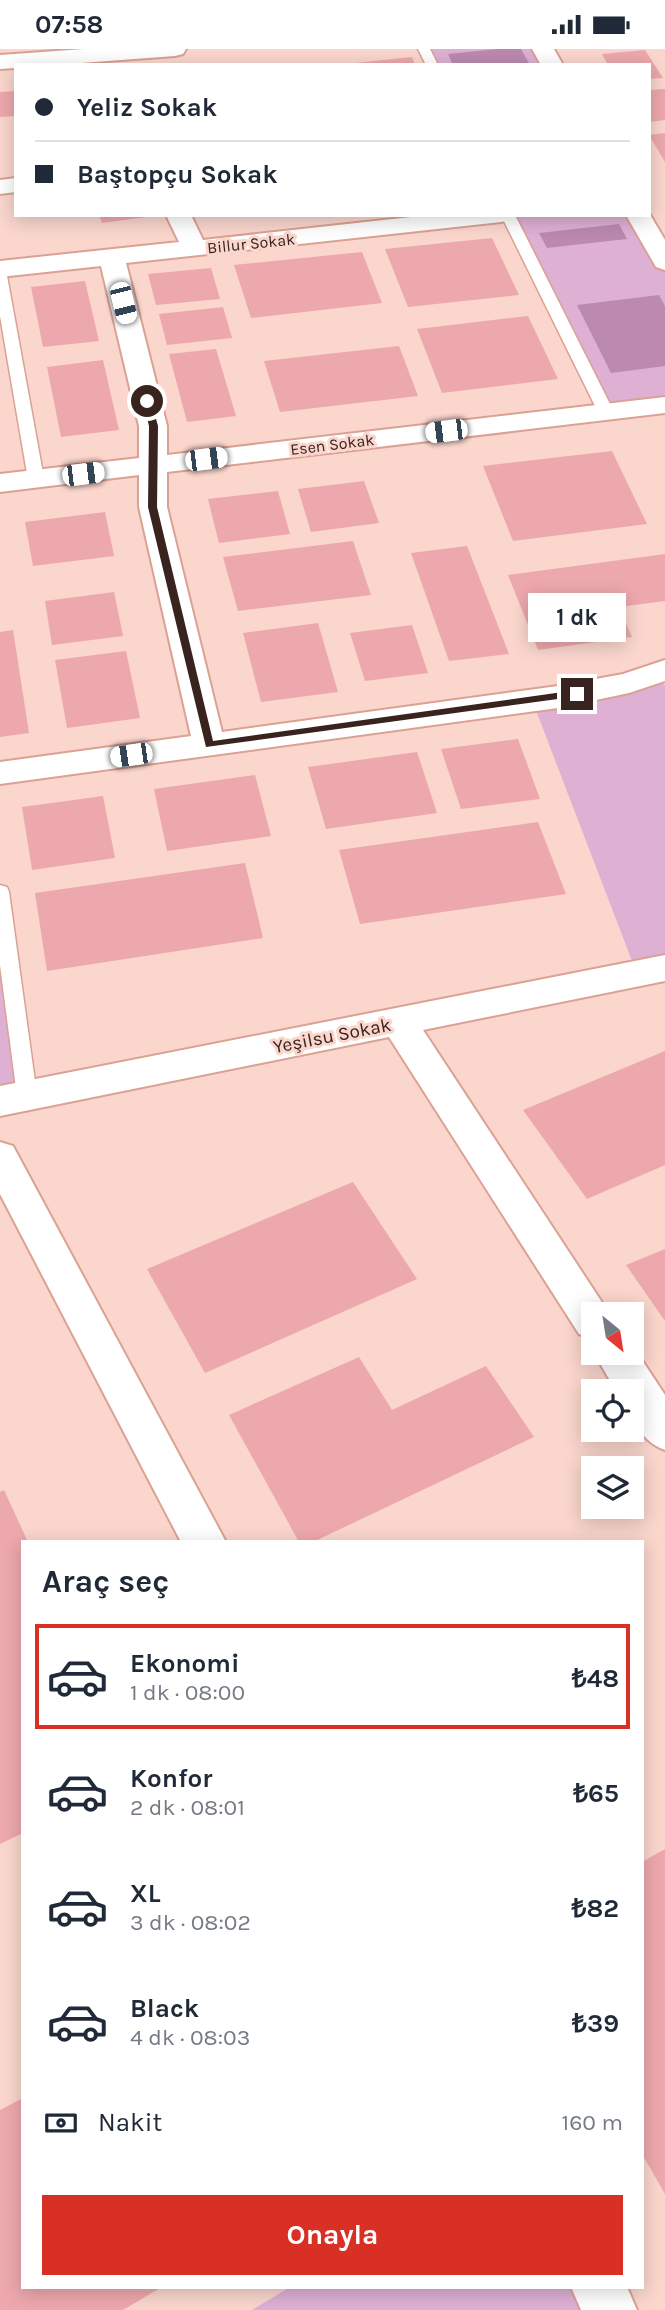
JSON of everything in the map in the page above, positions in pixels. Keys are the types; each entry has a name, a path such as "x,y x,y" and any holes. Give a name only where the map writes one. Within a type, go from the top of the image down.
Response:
{"street":[{"path":"11,57 105,60 175,49"},
{"path":"179,217 195,249"},
{"name":"Billur Sokak","path":"0,269 484,217"},
{"path":"639,217 665,262"},
{"path":"112,258 153,426 153,507 209,744"},
{"name":"Esen Sokak","path":"0,483 665,405"},
{"path":"0,773 558,697 661,677"},
{"name":"Yeşilsu Sokak","path":"14,1098 665,968"},
{"path":"398,1022 581,1303"},
{"path":"0,1157 203,1540"},
{"path":"622,1365 665,1431"},
{"path":"599,2289 610,2310"}],"lane":[{"path":"509,217 606,412"},
{"path":"0,277 36,479"},
{"path":"0,892 14,1098"}],"shaded area":[{"path":"424,49 543,49 551,63 431,63"},
{"path":"521,49 529,63 452,63 448,54"},
{"path":"509,217 639,217 665,262 665,405 606,412"},
{"path":"619,224 627,239 547,248 539,233"},
{"path":"659,295 665,306 665,366 611,373 577,305"},
{"path":"651,676 665,685 665,969 637,974 532,700"},
{"path":"0,892 27,1096 0,1101"},
{"path":"287,2289 599,2289 610,2310 252,2310"}],"building":[{"path":"645,50 663,78 651,79 651,63 607,63 602,54"},
{"path":"412,57 414,63 355,63"},
{"path":"665,89 665,120 651,122 651,90"},
{"path":"14,91 14,116 0,117 0,92"},
{"path":"665,133 665,162 651,138 651,135"},
{"path":"100,217 146,217 102,223"},
{"path":"492,238 519,295 408,307 385,249"},
{"path":"362,252 382,303 251,318 234,265"},
{"path":"211,268 220,299 156,305 148,274"},
{"path":"85,281 99,341 43,347 31,287"},
{"path":"223,307 232,338 167,345 159,314"},
{"path":"528,316 558,379 442,393 417,329"},
{"path":"399,346 418,396 280,412 264,361"},
{"path":"216,349 236,416 187,422 169,354"},
{"path":"103,360 119,430 61,437 47,367"},
{"path":"612,451 647,524 513,541 483,466"},
{"path":"364,481 379,523 311,532 298,489"},
{"path":"278,491 290,534 219,543 208,499"},
{"path":"105,512 114,556 33,566 25,522"},
{"path":"353,541 371,595 238,611 223,557"},
{"path":"467,546 509,654 449,661 411,553"},
{"path":"665,554 665,601 619,607 632,637 538,650 508,575"},
{"path":"114,592 123,636 52,645 45,601"},
{"path":"318,623 338,692 261,702 243,633"},
{"path":"412,625 428,673 365,681 350,633"},
{"path":"13,630 29,733 0,737 0,632"},
{"path":"126,651 140,718 67,728 55,660"},
{"path":"518,739 540,799 461,809 441,749"},
{"path":"417,752 437,813 326,829 308,767"},
{"path":"255,775 271,836 167,851 154,789"},
{"path":"103,796 115,858 32,870 22,807"},
{"path":"538,822 566,894 360,924 339,850"},
{"path":"245,863 263,938 47,971 35,893"},
{"path":"665,1051 665,1165 587,1199 523,1110"},
{"path":"353,1182 417,1279 205,1373 147,1269"},
{"path":"665,1249 665,1321 626,1265"},
{"path":"359,1357 392,1410 486,1366 534,1437 317,1540 298,1540 229,1415"},
{"path":"4,1490 27,1540 21,1540 21,1834 0,1844 0,1492"},
{"path":"665,1849 665,2194 644,2157 644,1861"},
{"path":"21,2099 21,2289 159,2289 123,2310 0,2310 0,2110"}],"route":[{"path":"147,401 153,426 153,507 209,744 577,694"}]}
